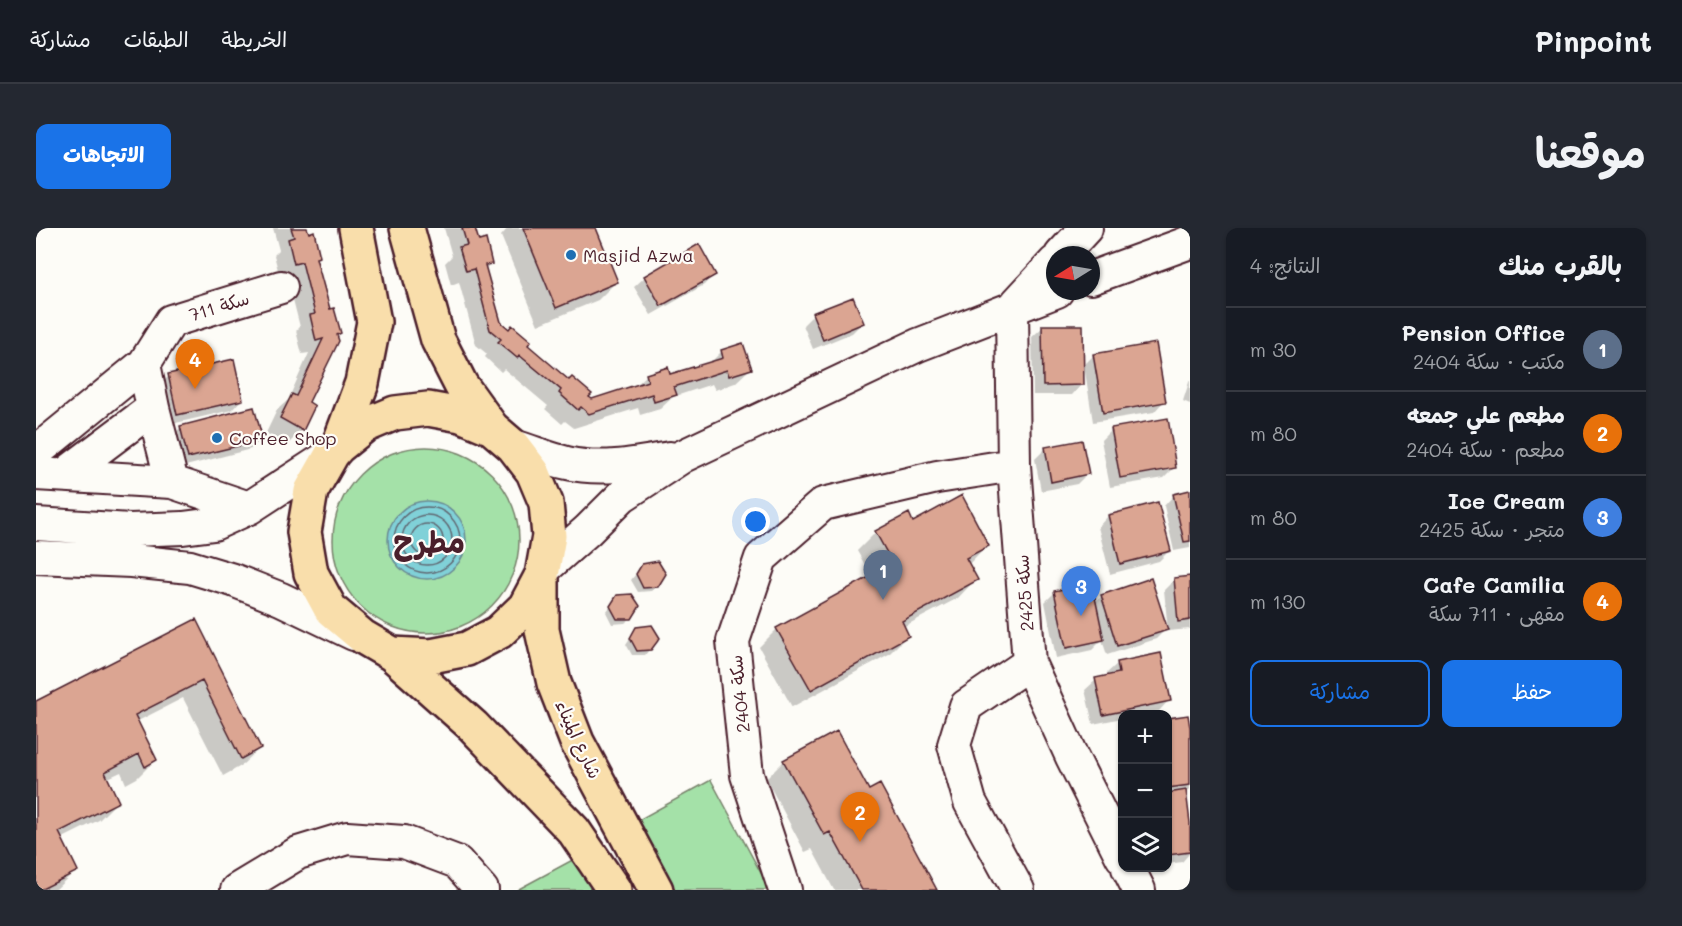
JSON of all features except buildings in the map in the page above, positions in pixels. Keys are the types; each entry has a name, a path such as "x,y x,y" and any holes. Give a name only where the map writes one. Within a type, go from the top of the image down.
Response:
{"main road":[{"path":"356,228 374,322 362,383 335,451 312,490 304,532 311,573 331,610 363,638 392,654 473,726 574,831 614,890"},
{"path":"392,654 431,656 467,649 499,632 525,607 543,572 549,536 546,503 533,472 461,385 438,340 407,228"},
{"path":"335,451 364,426 395,413 428,409 462,415 503,437"},
{"name":"شارع الميناء","path":"543,572 542,630 554,684 577,742 656,890"}],"street":[{"path":"1069,246 1086,228"},
{"path":"1184,228 1190,231"},
{"path":"1100,276 1190,242"},
{"path":"1012,308 1046,272"},
{"name":"711 سكة","path":"36,452 144,364 171,321 281,287"},
{"path":"543,572 622,496 683,456 918,345 1046,295"},
{"name":"سكة 2425","path":"1012,308 1014,465 1029,663 1118,849"},
{"path":"144,364 172,482"},
{"path":"50,475 153,408"},
{"path":"503,437 569,463 629,466 683,456"},
{"path":"36,524 130,530 214,524 249,508 335,451"},
{"name":"سكة 2404","path":"785,890 747,775 733,641 761,558 823,504 937,477 1014,465"},
{"path":"50,475 172,482 249,508"},
{"path":"36,557 131,561 190,567 233,580 281,599 363,638"},
{"path":"1018,890 970,802 954,745 966,706 1029,663"},
{"path":"237,890 298,853 347,838 404,842 457,862 482,890"},
{"path":"1130,872 1139,890"}],"green space":[{"path":"426,447 462,454 492,474 512,504 519,540 512,576 492,606 462,626 426,633 390,626 360,606 340,576 333,540 340,504 360,474 390,454"},
{"path":"711,780 770,890 669,890 633,823"},
{"path":"578,857 595,890 517,890"}],"water":[{"path":"427,501 442,504 455,512 463,525 466,540 463,555 455,568 442,576 427,579 412,576 399,568 391,555 388,540 391,525 399,512 412,504"}],"place":[{"name":"Masjid Azwa","path":"571,255"},
{"name":"Cafe Camilia","path":"195,389"},
{"name":"Coffee Shop","path":"217,438"},
{"name":"Pension Office","path":"883,600"},
{"name":"Ice Cream","path":"1081,616"},
{"name":"مطعم علي جمعه","path":"860,842"}],"district":[{"name":"مطرح","path":"429,541"}]}
